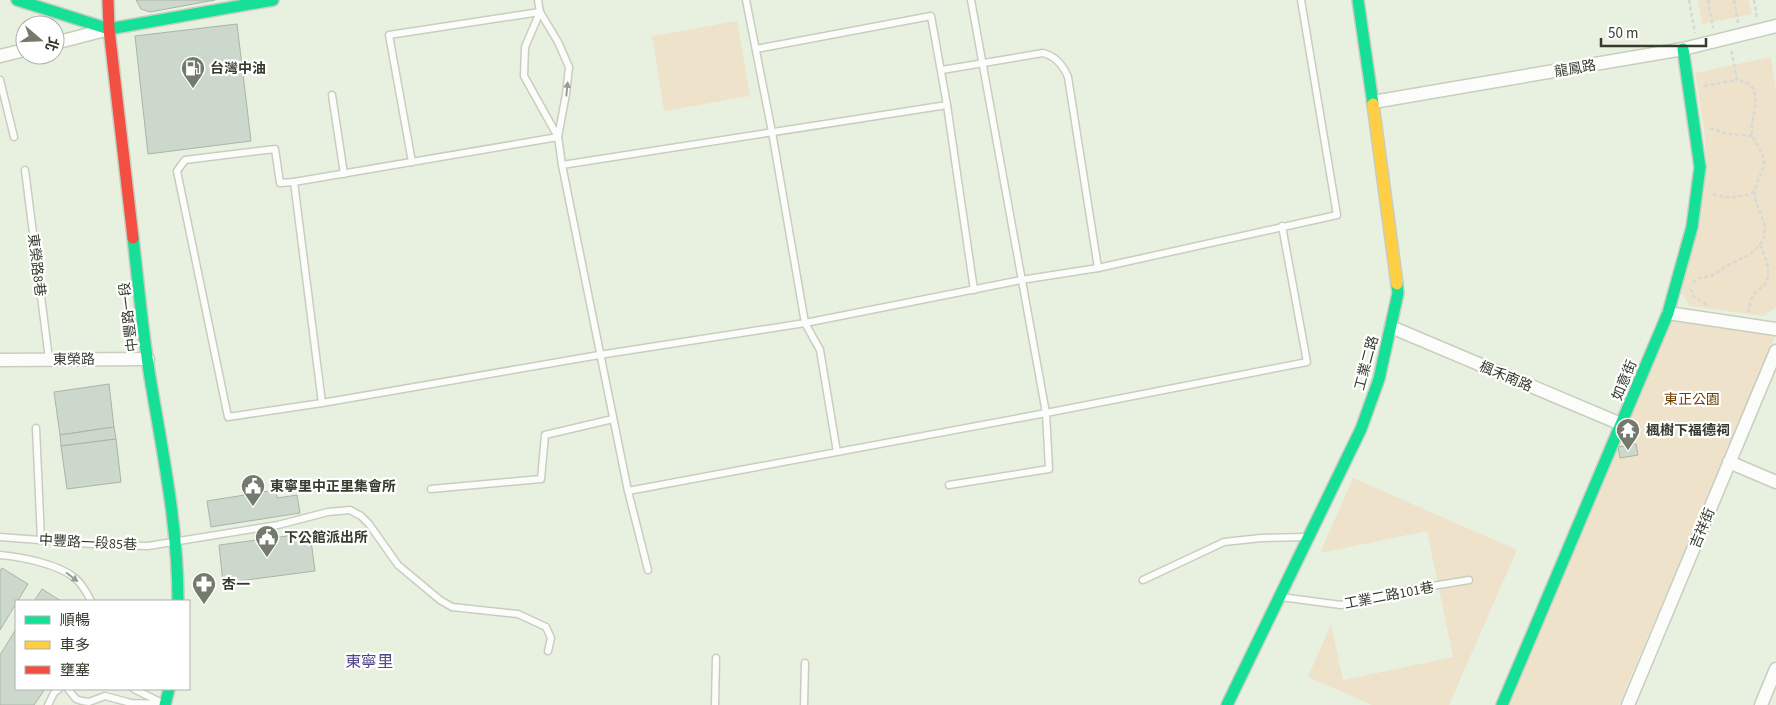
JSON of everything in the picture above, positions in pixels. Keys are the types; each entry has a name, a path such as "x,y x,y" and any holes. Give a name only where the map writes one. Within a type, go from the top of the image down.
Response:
{"street":[{"path":"17,0 109,29"},
{"name":"中豐路一段","path":"108,0 109,29 148,358 176,542 178,600"},
{"path":"65,40 235,3 273,0"},
{"name":"工業二路","path":"1227,705 1361,429 1379,379 1398,292 1358,0"},
{"name":"龍鳳路","path":"1373,102 1683,49 1776,26"},
{"name":"如意街","path":"1502,705 1668,313 1692,227 1700,167 1683,49"},
{"path":"0,56 15,52"},
{"path":"1668,313 1776,329"},
{"name":"楓禾南路","path":"1391,327 1621,424"},
{"name":"吉祥街","path":"1628,705 1776,352"},
{"name":"東榮路","path":"0,360 148,358"},
{"path":"1730,462 1776,482"},
{"path":"1761,705 1776,669"},
{"path":"165,705 168,690"}],"lane":[{"path":"538,0 540,12 558,42 569,67 558,137 562,165 599,355 628,491 648,570"},
{"path":"746,0 772,132 804,323 820,350 837,452"},
{"path":"948,485 1049,469 1046,413 971,0"},
{"path":"558,137 344,174 280,183 275,149 185,160 177,171 228,417 804,323 1021,280 1098,268 1337,215 1301,0"},
{"path":"540,12 525,47 524,76 558,137"},
{"path":"412,162 389,35 540,12"},
{"path":"756,49 931,16 942,70 974,290"},
{"path":"942,70 1043,53 1050,54 1064,67 1068,77 1098,268"},
{"path":"0,80 14,137"},
{"path":"332,95 344,174"},
{"path":"562,165 947,105"},
{"name":"東榮路8巷","path":"26,170 49,359"},
{"path":"294,182 322,403"},
{"path":"628,491 1046,413 1306,362 1282,226"},
{"path":"431,489 541,479 545,435 613,418"},
{"path":"36,428 41,540"},
{"name":"中豐路一段85巷","path":"0,537 105,545 148,546 278,525 328,512 350,510 361,516 369,524 398,565 440,600 452,607 518,614 536,622 546,627 551,638 548,651"},
{"path":"1143,580 1224,542 1261,538 1308,537"},
{"path":"0,555 43,563 65,572 76,579 90,600"},
{"name":"工業二路101巷","path":"1280,596 1341,605 1396,592 1469,580"},
{"path":"715,705 716,658"},
{"path":"804,705 805,663"},
{"path":"48,705 54,693 58,690"},
{"path":"69,690 76,699 86,703 105,696 131,703 165,705"},
{"path":"136,690 165,705"}],"path":[{"path":"1690,0 1698,46"},
{"path":"1708,0 1728,38 1737,80 1744,81 1750,85 1755,98 1755,114 1751,128 1752,136 1764,160 1761,177 1754,192 1760,215 1766,226 1765,234 1760,244 1751,254 1714,274 1698,278 1693,282 1691,290 1693,296 1707,305 1715,306"},
{"path":"1728,38 1734,0"},
{"path":"1754,0 1759,30"},
{"path":"1710,128 1728,134 1752,136"},
{"path":"1710,193 1734,198 1743,197 1754,192"},
{"path":"1741,310 1749,311 1755,293 1766,284 1768,270 1760,244"}],"green space":[{"path":"1698,0 1749,0 1752,14 1702,24"},
{"path":"737,21 750,96 664,111 652,36"},
{"path":"1771,57 1776,90 1776,307 1764,316 1690,306 1681,292 1707,166 1704,128 1695,73"},
{"name":"東正公園","path":"1670,321 1776,334 1619,705 1508,705"},
{"path":"1353,478 1517,550 1449,705 1372,705 1308,677 1331,624 1343,680 1453,657 1427,531 1320,553"}],"building":[{"path":"136,0 215,0 150,12 141,9"},
{"name":"台灣中油","path":"237,24 251,141 148,154 135,36"},
{"path":"109,384 114,427 60,435 54,392"},
{"path":"114,427 116,439 61,446 60,435"},
{"path":"116,439 121,482 67,489 61,446"},
{"name":"楓樹下福德祠","path":"1636,444 1638,455 1620,458 1618,447"},
{"name":"東寧里中正里集會所","path":"276,490 277,498 297,495 300,513 211,527 207,501"},
{"name":"下公館派出所","path":"310,533 315,571 223,583 219,545"},
{"path":"2,568 28,584 18,600 15,600 15,605 0,630 0,571"},
{"path":"42,589 59,600 35,600"},
{"path":"15,631 15,690 44,690 34,705 0,705 0,655"}],"traffic: fast":[{"path":"17,0 109,29 273,0"},
{"path":"1358,0 1373,104"},
{"path":"1502,705 1668,313 1692,227 1700,167 1683,49"},
{"path":"133,238 146,351 173,521 178,600"},
{"path":"1227,705 1361,429 1379,379 1398,293 1397,284"},
{"path":"165,705 169,690"}],"traffic: slow":[{"path":"1373,104 1397,284"}],"traffic: jam":[{"path":"108,0 109,29 133,238"}],"place":[{"name":"台灣中油","path":"193,89"},
{"name":"楓樹下福德祠","path":"1628,451"},
{"name":"東寧里中正里集會所","path":"253,507"},
{"name":"下公館派出所","path":"267,558"},
{"name":"杏一","path":"204,605"}],"district":[{"name":"東寧里","path":"369,661"}]}
